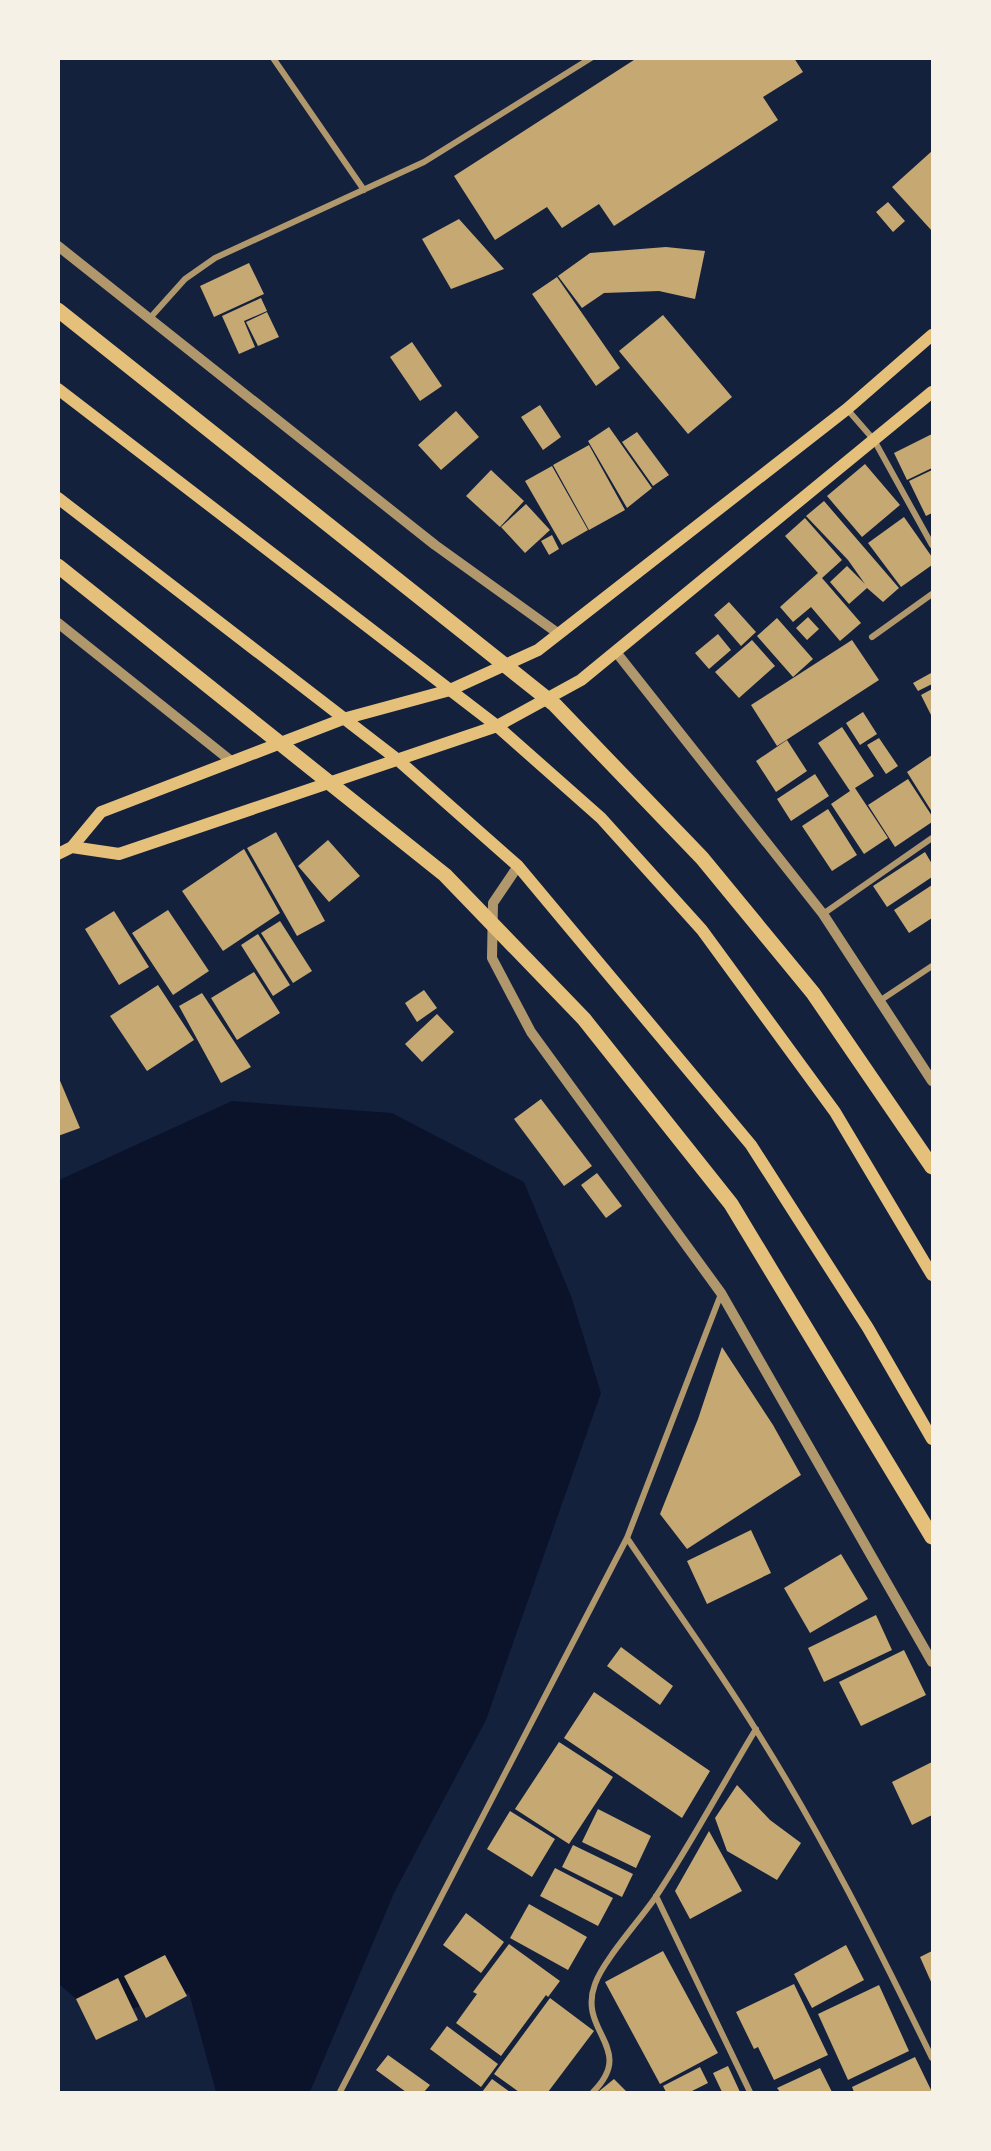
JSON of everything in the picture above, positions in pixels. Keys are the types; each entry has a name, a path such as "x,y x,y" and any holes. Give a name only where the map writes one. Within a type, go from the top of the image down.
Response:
{"main road":[{"path":"58,310 555,705 702,858 813,993 933,1167"},
{"path":"58,855 72,847 101,812 343,719 450,690 538,650 847,409 933,335"},
{"path":"58,389 497,726 601,818 702,930 835,1112 933,1275"},
{"path":"72,847 119,854 497,726 581,680 933,392"},
{"path":"58,498 398,760 518,866 751,1144 868,1328 933,1439"},
{"path":"58,566 445,875 584,1019 731,1204 933,1537"}],"street":[{"path":"273,58 364,190"},
{"path":"150,318 185,279 215,258 424,162 591,58"},
{"path":"58,246 435,545 559,634"},
{"path":"847,409 874,440 933,545"},
{"path":"872,637 933,594"},
{"path":"58,623 231,761"},
{"path":"616,652 823,914 933,1081"},
{"path":"823,914 933,838"},
{"path":"518,866 493,903 492,958 531,1032 722,1293 933,1662"},
{"path":"881,1000 933,966"},
{"path":"340,2092 627,1538 722,1293"},
{"path":"627,1538 756,1729 866,1926 933,2058"},
{"path":"593,2092 609,2072 611,2062 591,2012 590,1998 596,1981 656,1896 756,1729"},
{"path":"656,1896 750,2092"},
{"path":"925,2043 933,2039"}],"water":[{"path":"232,1101 392,1113 524,1182 571,1296 601,1393 486,1720 394,1893 310,2092 216,2092 189,1993 98,2018 59,1984 59,1180"}],"building":[{"path":"637,58 794,58 803,72 763,97 778,120 614,226 599,204 562,228 547,207 495,240 454,176"},
{"path":"932,151 932,231 892,187"},
{"path":"888,202 905,221 893,232 876,212"},
{"path":"459,219 504,269 451,289 422,239"},
{"path":"666,247 705,251 695,299 659,291 604,293 582,308 558,276 590,253"},
{"path":"249,263 264,294 214,317 200,286"},
{"path":"557,277 620,368 596,386 532,294"},
{"path":"261,298 267,311 244,321 255,347 239,354 222,316"},
{"path":"267,312 279,337 258,346 246,322"},
{"path":"663,315 732,397 688,434 619,351"},
{"path":"412,342 442,386 420,401 390,357"},
{"path":"540,405 561,437 543,450 521,417"},
{"path":"456,411 479,437 441,470 418,445"},
{"path":"609,427 652,488 627,508 588,441"},
{"path":"637,432 669,475 653,486 622,442"},
{"path":"932,434 932,468 907,480 894,453"},
{"path":"589,445 625,510 589,530 553,465"},
{"path":"865,464 900,505 862,537 827,496"},
{"path":"552,466 588,530 562,545 525,481"},
{"path":"491,470 524,501 500,527 466,496"},
{"path":"932,470 932,513 926,516 909,481"},
{"path":"824,501 899,588 883,602 867,588 849,604 830,582 847,566 865,584 848,560 806,516"},
{"path":"526,504 550,530 525,553 501,527"},
{"path":"904,517 932,557 932,565 901,587 868,543"},
{"path":"805,518 842,560 822,578 861,623 840,641 811,607 793,622 780,607 818,573 785,536"},
{"path":"552,535 559,549 549,555 541,541"},
{"path":"729,602 756,632 741,646 714,615"},
{"path":"808,617 819,629 807,640 796,628"},
{"path":"777,618 813,659 793,677 757,636"},
{"path":"718,634 731,650 709,669 695,653"},
{"path":"752,640 775,666 739,698 715,672"},
{"path":"852,640 879,680 777,746 751,705"},
{"path":"931,673 932,684 918,691 913,683"},
{"path":"932,689 932,717 921,695"},
{"path":"863,712 877,734 860,745 846,723"},
{"path":"842,727 874,776 855,788 888,838 864,854 831,804 850,791 818,743"},
{"path":"879,738 898,766 886,774 867,745"},
{"path":"787,740 807,771 776,792 756,761"},
{"path":"932,755 932,812 907,772"},
{"path":"815,774 829,796 791,821 777,799"},
{"path":"908,779 932,816 932,822 895,847 868,805"},
{"path":"828,809 857,855 832,871 802,826"},
{"path":"276,832 325,921 297,936 247,848"},
{"path":"328,840 360,876 329,902 298,866"},
{"path":"244,849 280,913 223,951 182,891"},
{"path":"925,852 932,864 932,877 887,907 873,886"},
{"path":"932,885 932,918 909,933 894,910"},
{"path":"168,910 209,971 173,995 132,933"},
{"path":"114,911 149,967 119,985 85,929"},
{"path":"280,921 312,971 293,983 261,933"},
{"path":"258,934 290,985 273,996 241,945"},
{"path":"254,972 280,1013 237,1040 211,998"},
{"path":"158,985 194,1040 147,1071 110,1016"},
{"path":"424,990 437,1008 417,1022 405,1003"},
{"path":"202,993 251,1067 221,1083 179,1006"},
{"path":"437,1014 454,1032 422,1062 405,1044"},
{"path":"58,1076 80,1128 58,1136"},
{"path":"541,1099 592,1166 564,1186 514,1119"},
{"path":"597,1173 622,1206 606,1218 581,1185"},
{"path":"722,1347 773,1425 801,1475 687,1549 660,1514 698,1419"},
{"path":"751,1530 771,1573 707,1604 687,1561"},
{"path":"841,1554 868,1599 810,1633 784,1588"},
{"path":"876,1615 892,1650 824,1682 808,1648"},
{"path":"621,1647 673,1686 660,1705 607,1666"},
{"path":"904,1650 926,1695 861,1726 839,1682"},
{"path":"594,1692 710,1771 682,1818 564,1738"},
{"path":"559,1742 613,1777 569,1844 515,1809"},
{"path":"932,1762 932,1815 912,1825 892,1782"},
{"path":"737,1785 770,1820 801,1843 777,1880 727,1851 715,1818"},
{"path":"598,1809 651,1836 636,1868 582,1842"},
{"path":"510,1811 555,1839 532,1877 487,1849"},
{"path":"709,1831 742,1891 690,1919 675,1891"},
{"path":"573,1845 633,1874 622,1897 562,1867"},
{"path":"555,1868 613,1898 598,1926 540,1896"},
{"path":"529,1904 587,1937 568,1970 510,1938"},
{"path":"466,1913 504,1942 481,1973 443,1945"},
{"path":"509,1944 560,1981 548,1997 546,1995 501,2056 456,2023 477,1994 473,1992"},
{"path":"846,1945 864,1980 812,2008 794,1974"},
{"path":"663,1951 718,2053 660,2084 605,1982"},
{"path":"932,1951 932,1984 920,1957"},
{"path":"165,1955 187,1996 146,2018 124,1976"},
{"path":"118,1978 138,2020 96,2040 76,1999"},
{"path":"794,1984 828,2055 774,2080 758,2047 754,2049 736,2012"},
{"path":"879,1985 909,2051 848,2080 818,2014"},
{"path":"550,1998 594,2031 548,2092 519,2092 494,2074"},
{"path":"447,2026 498,2064 481,2087 430,2049"},
{"path":"388,2055 430,2085 424,2092 406,2092 376,2070"},
{"path":"915,2057 932,2092 854,2092 852,2087"},
{"path":"728,2066 740,2092 722,2092 713,2073"},
{"path":"700,2067 708,2083 690,2092 666,2092 663,2086"},
{"path":"820,2068 832,2092 780,2092 777,2088"},
{"path":"492,2079 510,2092 482,2092"},
{"path":"614,2079 627,2092 598,2092"}]}
